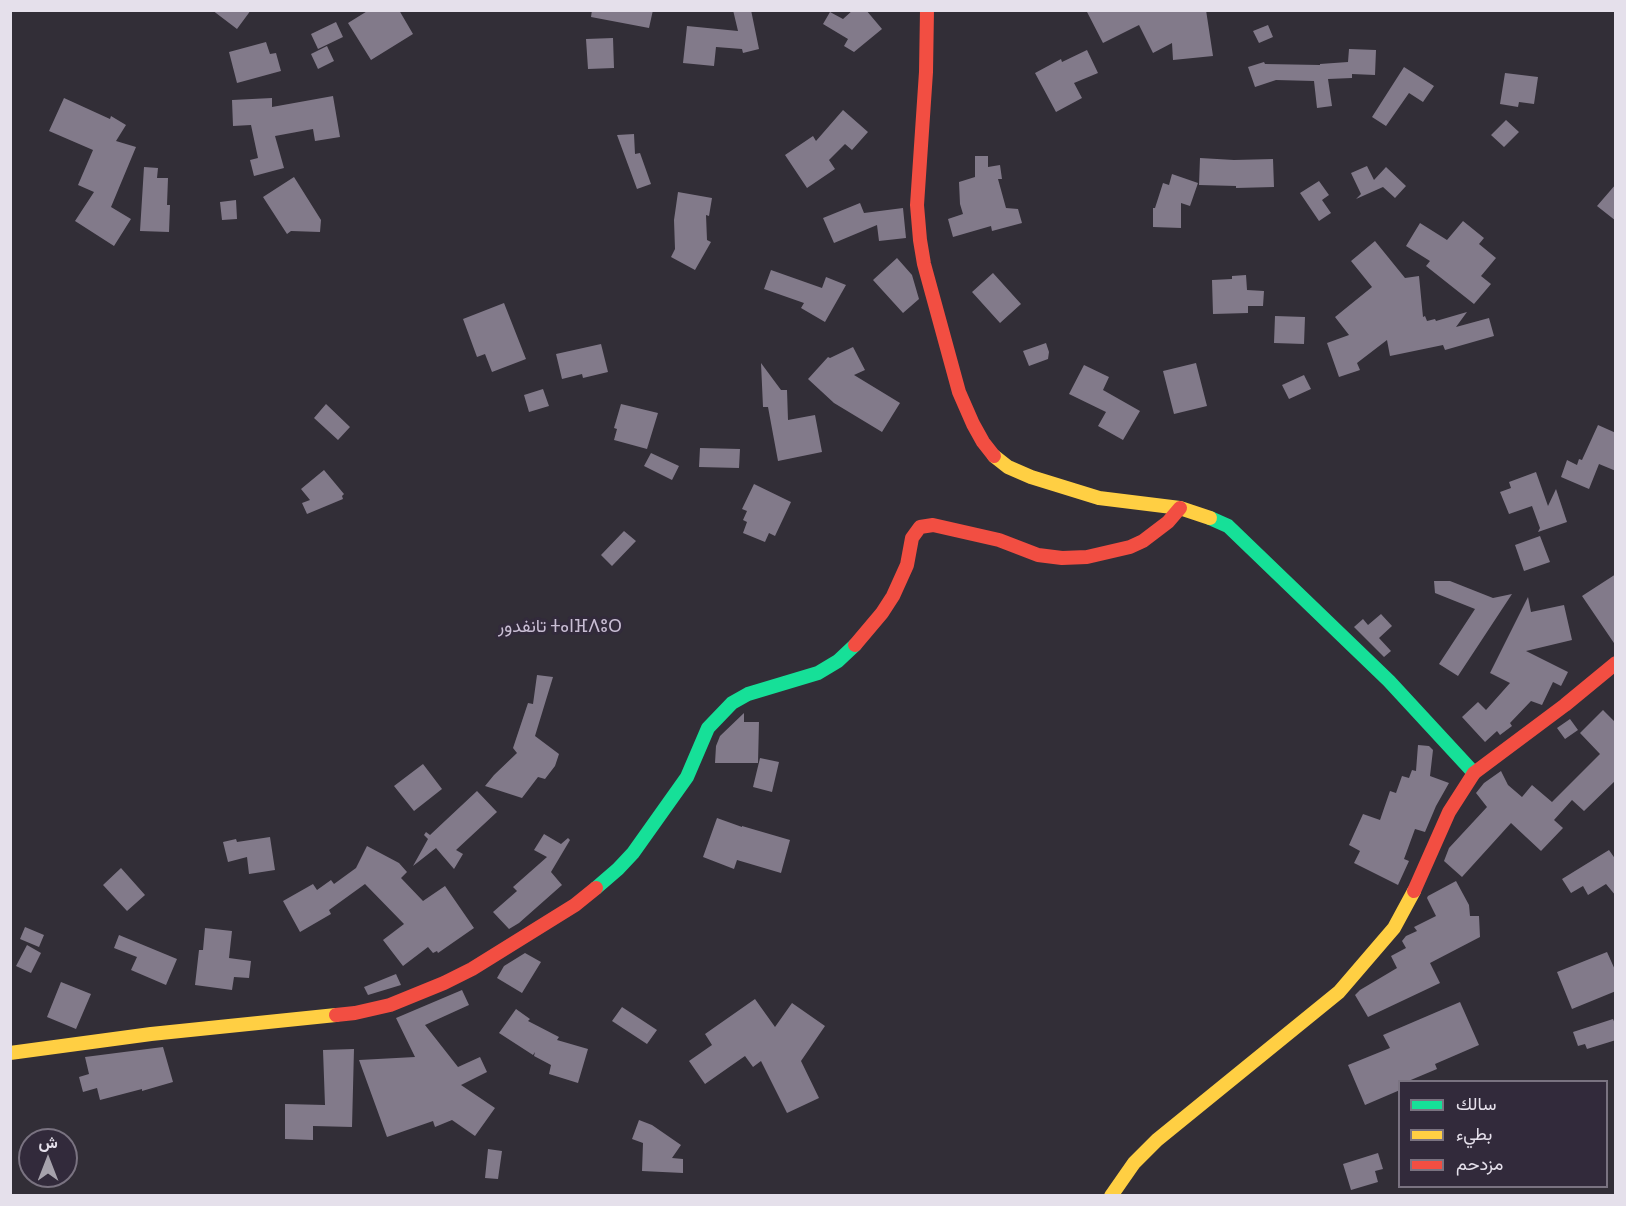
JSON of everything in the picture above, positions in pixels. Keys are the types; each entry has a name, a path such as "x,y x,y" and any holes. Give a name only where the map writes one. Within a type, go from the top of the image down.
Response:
{"street":[{"path":"927,10 926,72 918,205 919,232 924,264 959,392 973,424 994,456 1008,467 1031,477 1099,498 1180,508 1228,525 1389,681 1474,773"},
{"path":"10,1053 151,1034 355,1013 390,1005 444,983 472,969 576,905 618,869 638,846 687,777 708,728 732,703 748,694 818,673 838,661 856,644 882,614 893,596 907,565 912,538 920,527 933,525 999,540 1038,555 1062,558 1087,557 1143,541 1155,534 1180,508"},
{"path":"1111,1196 1134,1163 1157,1140 1339,992 1371,957 1394,928 1418,885 1449,812 1474,773 1616,663"}],"building":[{"path":"212,10 251,10 237,29"},
{"path":"369,10 399,10 413,34 371,60 348,23"},
{"path":"592,10 653,10 649,28 591,17"},
{"path":"733,10 751,10 759,49 743,53 742,49 716,47 714,66 683,63 687,26 738,31"},
{"path":"853,10 866,10 882,29 854,52 844,46 848,39 823,24 830,12 843,19"},
{"path":"1086,10 1206,10 1213,56 1173,60 1172,43 1153,53 1139,25 1103,43"},
{"path":"336,22 343,37 318,49 311,34"},
{"path":"1268,25 1273,37 1259,43 1253,31"},
{"path":"613,38 614,68 588,69 586,39"},
{"path":"266,42 270,54 276,53 281,71 237,83 229,52"},
{"path":"327,46 334,61 318,69 311,54"},
{"path":"1349,49 1376,50 1375,75 1352,74 1352,78 1328,79 1332,106 1317,108 1314,81 1276,80 1255,87 1248,67 1264,62 1265,64 1320,65 1348,62"},
{"path":"1087,50 1098,73 1074,83 1082,98 1056,112 1035,73 1061,59 1062,62"},
{"path":"1404,67 1434,86 1423,102 1409,93 1386,126 1372,117"},
{"path":"1505,73 1538,77 1534,104 1519,102 1518,107 1500,104"},
{"path":"333,96 340,137 315,141 313,129 275,136 284,168 254,176 250,160 258,158 251,125 233,126 232,100 272,98 272,107"},
{"path":"64,98 110,119 111,116 126,125 116,141 136,147 111,207 131,219 114,246 75,221 94,192 78,185 93,150 49,131"},
{"path":"843,110 868,132 852,150 845,144 829,160 835,169 807,188 785,155 813,136 816,141"},
{"path":"1506,120 1519,132 1504,147 1491,135"},
{"path":"634,134 635,154 640,153 651,184 637,189 617,135"},
{"path":"975,156 988,156 988,167 1000,165 1002,179 998,179 1006,208 1018,209 1022,223 992,231 991,226 953,237 948,219 963,214 959,182 975,177"},
{"path":"1200,158 1273,159 1274,187 1236,188 1236,186 1199,185"},
{"path":"1367,166 1374,180 1386,167 1406,186 1395,198 1383,187 1356,199 1361,194 1351,173"},
{"path":"144,167 158,168 157,178 168,178 169,232 140,231"},
{"path":"1172,174 1198,183 1190,206 1181,203 1181,228 1153,227 1153,208 1155,208 1163,183 1169,185"},
{"path":"294,177 321,220 320,232 291,231 287,234 263,197"},
{"path":"1319,181 1329,195 1322,200 1331,213 1319,221 1300,193"},
{"path":"1616,184 1616,221 1597,206"},
{"path":"678,192 712,198 709,216 706,215 707,240 711,242 695,270 671,257 675,249 674,220"},
{"path":"236,200 237,219 222,220 220,202"},
{"path":"860,203 864,213 903,208 906,238 879,241 877,225 834,243 823,218"},
{"path":"1463,221 1484,238 1479,244 1496,258 1481,276 1491,284 1474,304 1426,266 1430,261 1406,246 1420,223 1447,240"},
{"path":"1375,241 1405,278 1419,276 1423,317 1425,316 1427,321 1435,319 1436,321 1467,312 1456,327 1489,318 1494,336 1445,350 1443,345 1390,356 1387,340 1357,363 1360,370 1339,377 1327,343 1349,335 1335,317 1372,287 1351,261"},
{"path":"897,258 912,275 919,299 903,313 873,280"},
{"path":"771,270 822,288 826,277 846,285 825,322 801,308 804,303 764,289"},
{"path":"993,273 1021,304 1000,323 972,292"},
{"path":"1246,275 1247,290 1264,291 1263,306 1248,306 1248,313 1213,314 1212,280 1232,279 1232,276"},
{"path":"504,303 526,359 492,372 485,354 477,357 463,319"},
{"path":"1275,316 1305,317 1304,344 1274,343"},
{"path":"1046,343 1049,352 1048,359 1029,366 1023,351"},
{"path":"601,344 608,372 583,378 582,374 562,379 556,354"},
{"path":"853,347 865,370 854,375 900,403 882,432 834,403 808,379 828,357"},
{"path":"761,363 781,390 787,390 788,420 815,415 822,452 778,461 768,407 763,407"},
{"path":"1196,363 1207,406 1174,414 1163,371"},
{"path":"1084,365 1109,377 1103,390 1140,411 1123,440 1098,426 1106,412 1069,394"},
{"path":"1304,375 1311,389 1289,399 1282,385"},
{"path":"543,389 549,406 529,412 524,395"},
{"path":"326,404 350,427 338,440 314,418"},
{"path":"621,404 658,413 647,449 614,440 617,429 614,428"},
{"path":"1598,425 1616,433 1616,471 1599,464 1589,489 1561,477 1567,460 1577,465 1579,459 1582,460"},
{"path":"700,448 740,449 739,468 699,467"},
{"path":"651,453 679,466 672,480 644,466"},
{"path":"324,470 344,494 343,499 307,514 302,503 310,500 301,489"},
{"path":"1536,472 1548,506 1556,489 1567,522 1538,532 1540,528 1532,506 1509,514 1500,492 1511,488 1509,482"},
{"path":"754,484 791,502 775,536 769,533 765,542 743,533 747,522 743,520 747,511 742,509"},
{"path":"624,531 636,541 612,566 601,555"},
{"path":"1540,536 1550,562 1524,571 1515,545"},
{"path":"1616,574 1616,646 1582,596"},
{"path":"1434,581 1450,581 1493,598 1512,594 1458,676 1439,664 1475,609 1435,593"},
{"path":"1528,597 1531,612 1564,605 1572,640 1526,651 1568,672 1561,686 1553,682 1542,705 1531,701 1510,723 1512,726 1500,735 1497,731 1485,742 1462,717 1478,702 1486,710 1510,683 1490,673"},
{"path":"1381,614 1392,626 1379,638 1391,651 1384,657 1354,627 1363,619 1368,625"},
{"path":"537,675 553,677 535,736 559,754 555,766 545,779 538,777 522,798 485,786 517,753 513,748 528,703 533,704"},
{"path":"1603,710 1616,723 1616,780 1584,811 1572,800 1554,820 1563,828 1541,851 1511,823 1462,877 1444,861 1449,848 1487,807 1476,793 1484,783 1501,771 1508,785 1522,797 1532,785 1552,802 1600,754 1580,733"},
{"path":"744,713 744,722 759,722 758,763 715,763 716,746 720,736"},
{"path":"1570,719 1578,730 1565,739 1557,728"},
{"path":"1418,745 1429,746 1433,750 1430,776 1449,783 1425,832 1415,829 1404,859 1409,861 1398,885 1354,863 1360,851 1349,845 1363,814 1380,820 1390,791 1396,793 1402,776 1409,778 1412,770 1416,771"},
{"path":"760,758 779,762 772,792 753,787"},
{"path":"423,764 442,789 414,811 394,786"},
{"path":"477,791 497,812 456,850 463,854 454,869 436,848 413,866 428,839 424,835 426,832 430,835"},
{"path":"717,818 790,840 781,873 737,860 734,869 703,857"},
{"path":"544,834 561,844 568,838 570,840 551,872 562,885 509,929 493,912 517,891 513,887 547,857 534,850"},
{"path":"270,837 275,870 249,874 247,857 228,862 223,842"},
{"path":"367,846 399,863 407,872 401,878 423,901 445,886 474,928 438,953 437,951 433,953 428,947 403,966 383,940 404,924 365,884 329,910 331,914 300,932 283,901 313,884 317,890 331,880 334,884 356,868"},
{"path":"1609,850 1616,860 1616,896 1606,884 1588,895 1583,886 1571,893 1562,879"},
{"path":"121,868 145,895 127,911 103,885"},
{"path":"1456,881 1469,905 1470,916 1479,916 1480,937 1430,963 1440,983 1368,1017 1355,995 1397,968 1391,956 1406,948 1402,941 1406,936 1417,931 1414,927 1436,916 1428,896"},
{"path":"25,927 44,935 39,947 20,939"},
{"path":"205,928 232,931 229,958 251,961 249,978 234,977 232,990 195,985 199,950 203,950"},
{"path":"119,935 177,959 166,985 131,970 137,957 114,948"},
{"path":"27,945 41,953 31,973 16,966"},
{"path":"1607,952 1616,972 1616,991 1572,1009 1557,972"},
{"path":"525,953 541,962 522,993 497,978 504,966"},
{"path":"396,974 401,985 368,995 364,987"},
{"path":"61,982 91,994 76,1029 47,1017"},
{"path":"462,990 469,1005 425,1025 458,1067 480,1057 487,1072 461,1085 495,1108 475,1136 452,1120 435,1127 433,1121 387,1137 359,1060 415,1057 396,1018"},
{"path":"755,999 775,1027 792,1003 825,1026 801,1061 819,1098 787,1113 761,1061 753,1067 745,1056 705,1084 689,1061 712,1045 705,1034"},
{"path":"1460,1002 1479,1045 1435,1064 1437,1069 1411,1080 1398,1080 1398,1091 1365,1105 1348,1065 1390,1048 1383,1035"},
{"path":"622,1007 657,1030 647,1044 612,1021"},
{"path":"516,1009 530,1019 528,1021 559,1037 557,1040 588,1049 578,1083 549,1074 551,1065 534,1056 535,1052 533,1055 499,1033"},
{"path":"1613,1019 1616,1026 1616,1040 1587,1049 1585,1044 1578,1046 1573,1032"},
{"path":"163,1047 173,1082 100,1100 97,1088 83,1092 79,1077 89,1074 85,1057"},
{"path":"354,1049 352,1127 313,1126 313,1140 285,1139 285,1104 325,1105 323,1050"},
{"path":"639,1120 652,1125 681,1145 672,1158 683,1159 683,1173 642,1171 643,1143 632,1139"},
{"path":"488,1149 502,1151 498,1179 485,1178"},
{"path":"1378,1153 1383,1169 1375,1171 1378,1182 1351,1190 1343,1164"}],"traffic: fast":[{"path":"1210,518 1228,526 1389,681 1474,773"},
{"path":"596,888 633,853 687,777 708,728 732,703 748,694 818,673 838,661 855,645"}],"traffic: slow":[{"path":"994,456 1008,467 1031,477 1099,498 1180,508 1210,518"},
{"path":"1111,1196 1134,1163 1157,1140 1339,992 1394,928 1414,891"},
{"path":"10,1053 151,1034 336,1015"}],"traffic: jam":[{"path":"927,10 926,72 917,205 920,240 924,264 959,392 973,424 994,456"},
{"path":"855,645 893,596 907,565 912,538 920,527 933,525 999,540 1038,555 1062,558 1087,557 1130,547 1143,541 1168,522 1180,508"},
{"path":"1414,891 1449,812 1474,773 1565,705 1616,663"},
{"path":"336,1015 390,1005 444,983 472,969 575,905 596,888"}],"district":[{"name":"تانفدور ⵜⴰⵏⴼⴷⵓⵔ","path":"560,628"}]}
